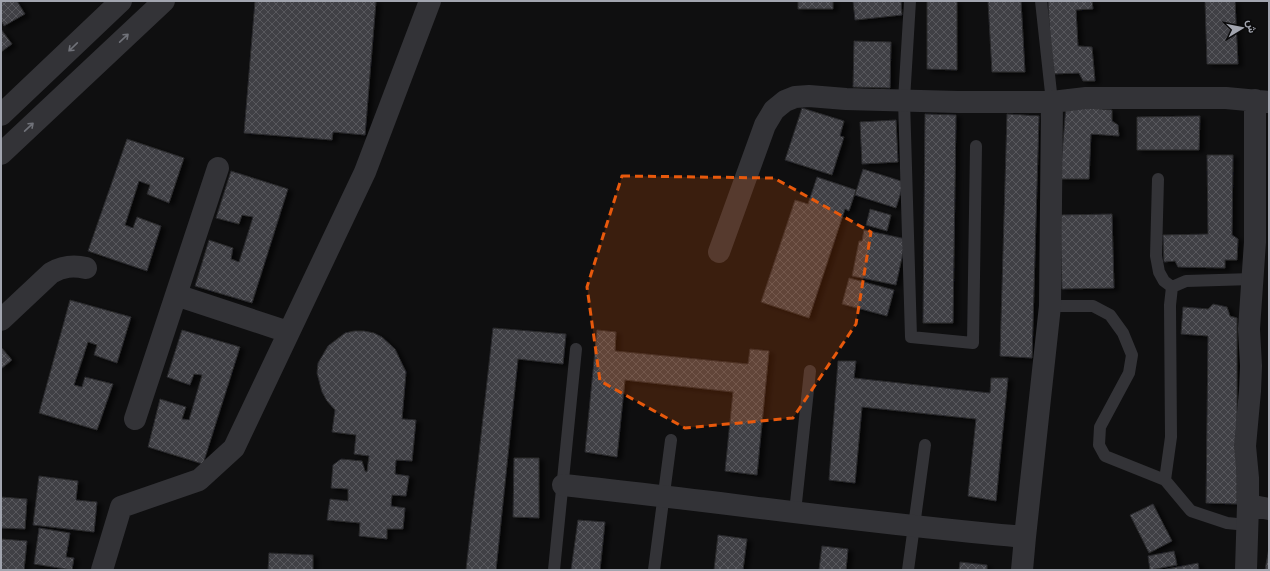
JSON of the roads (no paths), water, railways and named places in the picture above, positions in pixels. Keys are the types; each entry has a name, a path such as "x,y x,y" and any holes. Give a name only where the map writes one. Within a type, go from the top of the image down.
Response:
{"street":[{"path":"1,115 121,1"},
{"path":"1,154 164,1"},
{"path":"102,570 121,507 199,480 234,448 365,172 430,1"},
{"path":"719,252 765,125 774,110 785,101 795,97 808,96 958,102 1052,102 1086,98 1226,98 1262,101 1256,176 1255,242 1250,329 1250,385 1245,440 1255,513 1246,570"},
{"path":"1022,570 1050,306 1052,102"},
{"path":"135,420 218,168"},
{"path":"1,320 50,273 58,268 68,266 86,268"},
{"path":"176,295 288,332"},
{"path":"563,485 664,495 964,532 1025,537"}],"lane":[{"path":"910,1 904,100 911,337 973,343 976,146"},
{"path":"1041,1 1052,102"},
{"path":"1158,179 1156,256 1159,272 1164,281 1172,288"},
{"path":"1172,288 1186,281 1252,279"},
{"path":"1165,480 1171,437 1170,305 1172,288"},
{"path":"1050,306 1093,306 1110,315 1123,334 1132,355 1129,373 1100,427 1099,445 1105,456 1165,480 1191,511 1227,523 1255,513"},
{"path":"554,570 576,349"},
{"path":"794,512 810,371"},
{"path":"654,570 671,440"},
{"path":"908,570 924,445"}]}
